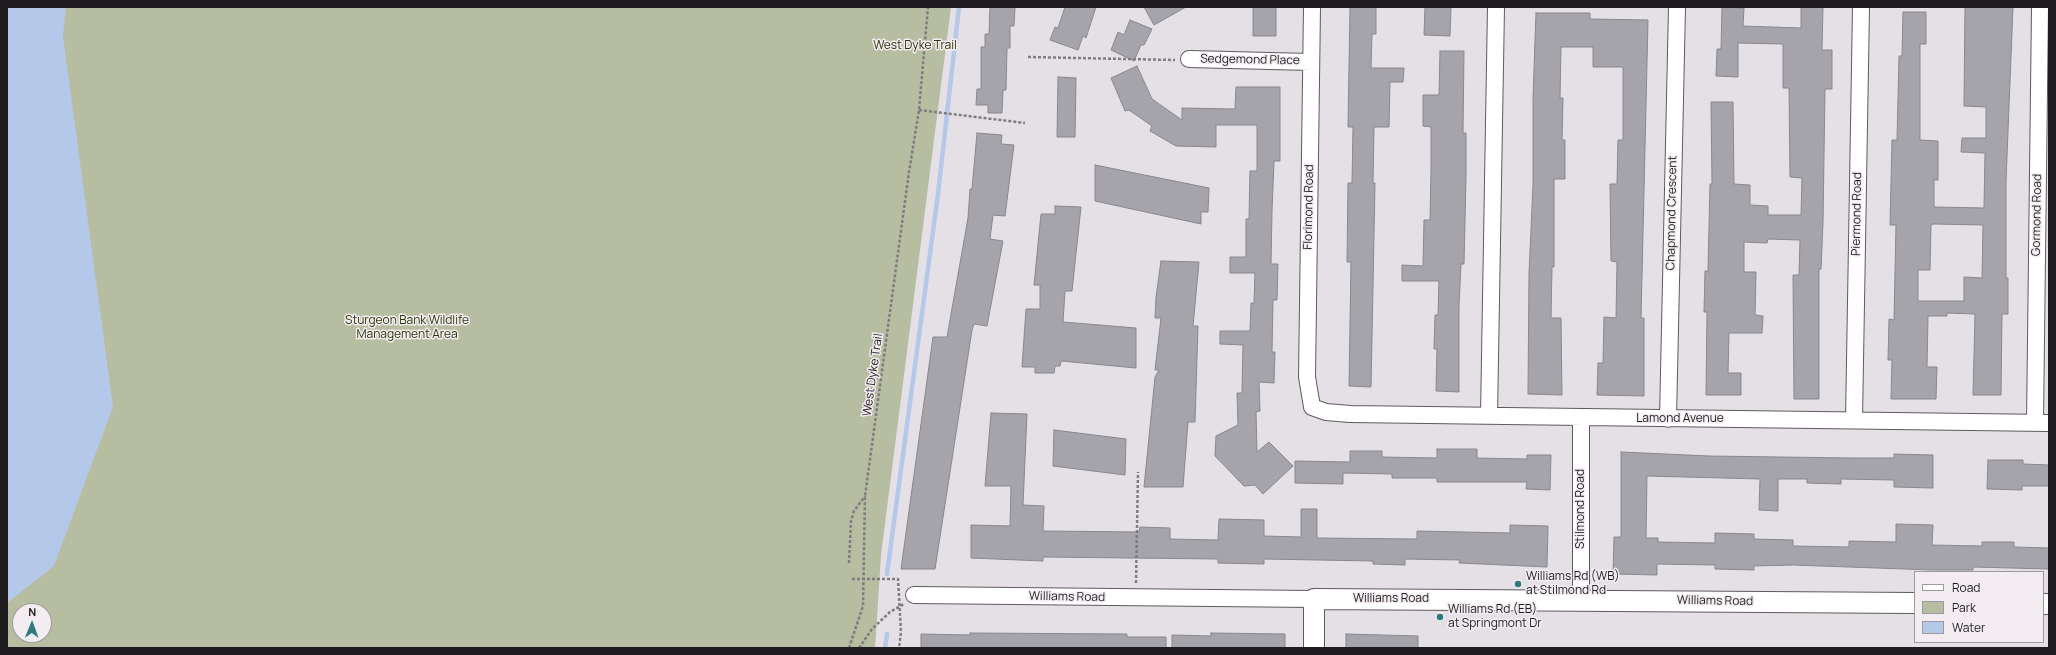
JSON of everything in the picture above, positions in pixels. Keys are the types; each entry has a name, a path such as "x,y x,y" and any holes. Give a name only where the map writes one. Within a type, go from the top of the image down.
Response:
{"street":[{"name":"Florimond Road","path":"1312,7 1307,377 1312,407"},
{"path":"1489,416 1496,7"},
{"name":"Chapmond Crescent","path":"1668,420 1677,7"},
{"name":"Piermond Road","path":"1854,420 1861,7"},
{"name":"Gormond Road","path":"2040,7 2042,423"},
{"name":"Sedgemond Place","path":"1188,59 1311,62"},
{"name":"Lamond Avenue","path":"1312,407 1326,412 1350,414 1668,420 1854,420 2042,423"},
{"name":"Stilmond Road","path":"1581,418 1581,600"},
{"name":"Williams Road","path":"914,595 1136,598 1914,603"},
{"path":"1314,599 1314,648"}],"path":[{"name":"West Dyke Trail","path":"849,648 863,606 863,530 866,496 909,172 919,110 928,7"},
{"path":"1028,57 1154,61 1188,59"},
{"path":"919,110 1025,123"},
{"path":"1136,598 1138,472"},
{"path":"849,563 851,520 854,511 866,496"},
{"path":"852,579 898,579 900,632 899,648"},
{"path":"859,648 872,629 890,612 899,608"}],"green space":[{"name":"Sturgeon Bank Wildlife Management Area","path":"7,7 951,7 881,555 875,648 7,648"}],"water":[{"path":"7,7 66,7 63,36 113,407 54,566 7,603"}],"building":[{"path":"990,7 1015,7 1014,26 1010,26 1010,48 1007,48 1006,90 1003,90 1002,113 988,113 988,105 976,105 977,89 981,89 981,47 985,47 985,34 989,34"},
{"path":"1065,7 1096,7 1086,38 1083,36 1078,50 1050,40 1055,27 1058,28"},
{"path":"1144,7 1186,7 1154,25"},
{"path":"1253,7 1276,7 1276,36 1253,36"},
{"path":"1350,7 1376,7 1376,34 1372,34 1371,68 1404,68 1403,82 1390,82 1389,127 1374,127 1373,183 1375,183 1371,387 1349,386 1351,262 1347,262 1348,183 1352,183 1353,127 1348,127"},
{"path":"1425,7 1451,7 1450,36 1424,35"},
{"path":"1722,7 1744,8 1743,26 1801,28 1801,7 1823,7 1822,50 1832,50 1832,89 1825,89 1823,222 1821,269 1819,269 1819,399 1794,399 1793,275 1799,275 1800,240 1768,239 1767,243 1744,242 1744,272 1756,272 1755,315 1763,316 1762,333 1729,333 1728,373 1741,373 1741,395 1706,395 1707,312 1704,312 1705,271 1708,271 1710,184 1712,184 1711,102 1733,102 1734,184 1750,185 1750,205 1768,206 1768,215 1801,215 1802,178 1790,177 1789,88 1783,88 1783,44 1738,43 1738,77 1716,76 1717,49 1721,49"},
{"path":"1965,7 2013,7 2006,181 2006,278 2008,278 2008,314 2002,314 2001,395 1973,395 1975,314 1947,313 1947,316 1928,316 1927,367 1937,367 1936,399 1891,399 1892,360 1888,360 1889,319 1894,320 1896,225 1890,225 1892,140 1897,140 1899,56 1902,56 1903,12 1926,12 1926,44 1920,44 1920,140 1938,141 1938,180 1934,180 1934,207 1984,208 1985,153 1961,152 1962,138 1986,138 1986,107 1964,106","holes":["1931,225 1983,225 1982,278 1964,277 1964,301 1918,301 1918,270 1930,270"]},
{"path":"1536,13 1590,13 1590,19 1648,20 1641,318 1644,318 1644,396 1597,395 1598,363 1603,363 1604,317 1616,318 1617,262 1611,261 1610,184 1617,184 1618,140 1623,140 1623,67 1593,67 1593,47 1561,47 1560,98 1563,98 1562,140 1565,140 1565,179 1554,179 1554,267 1552,267 1551,318 1561,318 1562,395 1528,394 1529,274 1533,185 1533,98"},
{"path":"1130,20 1152,29 1144,45 1141,45 1134,61 1111,50 1118,32 1124,35"},
{"path":"1440,51 1464,51 1463,133 1466,133 1466,176 1464,264 1461,264 1459,306 1459,392 1436,391 1437,349 1434,349 1435,315 1438,315 1439,281 1402,281 1402,265 1423,266 1424,220 1430,220 1431,127 1423,126 1423,95 1439,95"},
{"path":"1137,66 1152,99 1182,120 1182,108 1235,109 1236,87 1280,87 1280,161 1274,161 1272,211 1271,264 1278,264 1277,300 1273,300 1272,352 1275,352 1274,383 1259,382 1260,411 1256,412 1257,452 1269,442 1293,466 1263,494 1255,485 1244,486 1215,456 1216,436 1238,425 1237,393 1242,393 1243,345 1220,344 1220,331 1250,331 1251,303 1254,303 1255,273 1230,273 1230,257 1246,257 1246,219 1249,219 1250,171 1257,171 1257,125 1216,125 1216,147 1176,146 1150,131 1152,126 1129,110 1125,111 1111,78"},
{"path":"1058,77 1076,78 1075,137 1057,137"},
{"path":"977,133 1002,135 1001,144 1014,145 1005,216 993,215 990,239 1003,241 987,326 974,324 972,330 935,569 901,569 933,337 947,337 968,218"},
{"path":"1095,165 1209,188 1208,212 1201,212 1201,224 1095,201"},
{"path":"1055,206 1081,207 1072,291 1065,291 1063,322 1136,328 1136,368 1061,361 1060,366 1055,366 1054,373 1035,373 1035,367 1022,367 1026,309 1040,309 1040,285 1034,285 1041,214 1055,214"},
{"path":"1161,261 1199,262 1193,326 1198,326 1195,422 1188,422 1183,487 1144,487 1155,377 1159,370 1155,370 1161,318 1155,318 1156,297"},
{"path":"991,413 1027,414 1023,505 1044,506 1043,531 1139,532 1140,527 1170,528 1170,539 1218,540 1219,519 1264,520 1264,536 1301,537 1301,509 1317,509 1317,538 1417,539 1417,531 1510,533 1510,525 1548,526 1547,567 1459,563 1460,560 1405,559 1405,565 1373,564 1373,561 1264,559 1264,564 1218,563 1218,559 1043,557 1043,561 971,558 971,525 1010,526 1011,486 985,486"},
{"path":"1054,430 1126,439 1125,475 1053,466"},
{"path":"1437,449 1477,449 1477,458 1527,459 1527,455 1551,455 1550,490 1526,489 1527,482 1437,482 1437,478 1392,478 1392,474 1343,473 1343,484 1295,483 1295,461 1350,462 1350,451 1382,451 1382,457 1437,458"},
{"path":"1621,452 1709,456 1852,458 1894,458 1894,454 1933,455 1933,488 1894,487 1894,480 1841,479 1841,484 1807,483 1807,479 1778,479 1778,511 1759,510 1760,479 1647,476 1646,538 1658,538 1658,542 1715,543 1715,533 1754,534 1754,539 1793,540 1793,546 1849,547 1849,541 1896,542 1896,524 1933,525 1932,545 1982,546 1982,542 2014,542 2014,547 2049,548 2049,569 1973,567 1973,570 1932,570 1793,565 1754,566 1754,570 1715,569 1715,565 1657,564 1657,575 1613,574 1614,537 1621,537"},
{"path":"1988,460 2023,460 2023,464 2049,465 2049,486 2022,486 2022,490 1987,489"},
{"path":"970,633 1127,634 1127,637 1166,637 1166,648 921,648 921,634 970,635"},
{"path":"1211,633 1285,634 1285,648 1172,648 1172,635 1211,636"},
{"path":"1346,634 1418,636 1418,648 1346,648"}],"waterway":[{"path":"887,574 938,194 959,7"},
{"path":"885,648 887,634"}],"place":[{"name":"Williams Rd (WB) at Stilmond Rd","path":"1518,584"},
{"name":"Williams Rd (EB) at Springmont Dr","path":"1440,617"}]}
